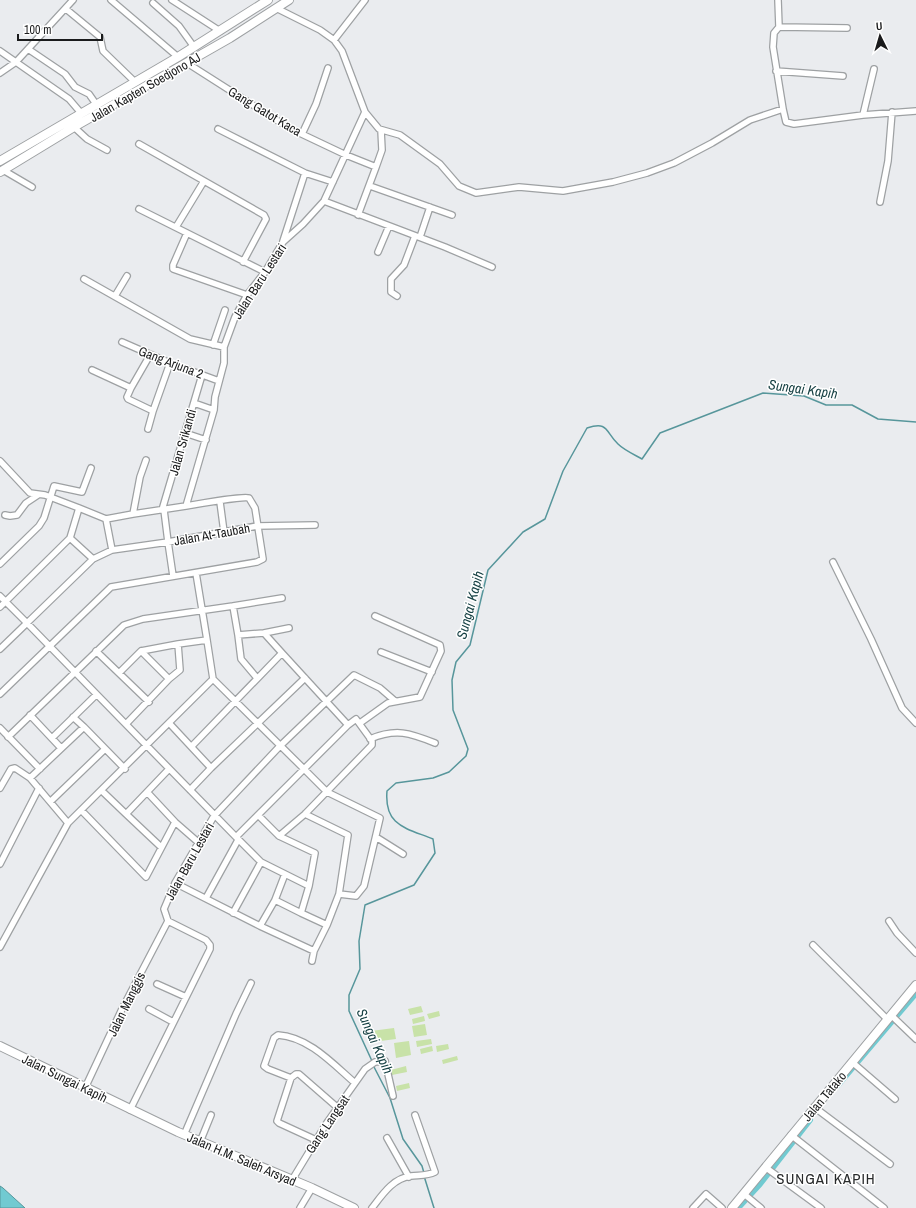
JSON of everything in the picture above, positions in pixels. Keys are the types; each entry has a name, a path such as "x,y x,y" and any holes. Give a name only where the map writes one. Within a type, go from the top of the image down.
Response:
{"street":[{"path":"0,73 16,62 73,0"},
{"path":"111,0 178,57"},
{"path":"172,0 220,31"},
{"name":"Jalan Kapten Soedjono AJ","path":"2,171 278,9 289,0"},
{"path":"334,40 365,0"},
{"path":"778,0 778,27 774,33 773,43 776,71 786,122 794,124 863,115 916,111"},
{"path":"264,1 320,30 334,40 342,51 365,112 381,130 400,135 440,164 459,186 476,193 519,187 563,191 613,182 674,163 712,143 750,120 783,109"},
{"name":"Jalan Kapten Soedjono AJ","path":"0,160 178,57 264,1"},
{"path":"154,3 179,26 194,47"},
{"path":"66,8 100,37 103,51 135,82"},
{"path":"778,27 847,28"},
{"path":"28,49 65,74 75,87 89,94 96,104"},
{"path":"0,51 68,99 81,113"},
{"name":"Gang Gatot Kaca","path":"187,63 302,134 346,155 376,167"},
{"path":"302,134 316,104 328,68"},
{"path":"863,115 874,69"},
{"path":"776,71 843,76"},
{"name":"Jalan Baru Lestari","path":"186,506 214,410 215,397 224,363 224,347 230,328 247,295 265,272 283,242 303,224 324,201 365,112"},
{"path":"880,202 888,161 892,112"},
{"path":"74,128 87,139 107,150"},
{"path":"218,129 305,173 333,182"},
{"path":"358,215 370,186 382,150 381,130"},
{"path":"139,144 266,218 243,262"},
{"path":"2,171 32,188"},
{"path":"283,242 305,173"},
{"path":"176,227 204,181"},
{"path":"370,186 452,215"},
{"path":"324,201 417,236 492,267"},
{"path":"397,296 391,292 391,279 394,274 404,265 430,207"},
{"path":"138,209 265,272"},
{"path":"378,252 388,226"},
{"path":"187,232 172,267 173,269 247,295"},
{"path":"115,296 127,276"},
{"path":"84,279 190,338 224,347"},
{"path":"213,345 224,310"},
{"name":"Gang Arjuna 2","path":"122,342 150,355 219,381"},
{"path":"150,355 127,397 128,399 153,411"},
{"path":"148,429 170,363"},
{"path":"92,370 131,388"},
{"name":"Jalan Srikandi","path":"163,510 202,375"},
{"path":"194,403 214,410"},
{"path":"185,433 206,440"},
{"path":"133,514 140,477 146,460"},
{"path":"0,461 30,493 45,495 51,499 106,519 220,502 241,497 249,498 255,508 257,526 264,556 262,560 111,587 0,694"},
{"path":"0,564 39,526 44,518 56,486 82,492 91,468"},
{"path":"5,514 10,516 17,515 26,503 38,495"},
{"path":"220,502 224,532"},
{"path":"0,607 70,538 79,508"},
{"path":"163,510 173,576"},
{"path":"106,519 112,550"},
{"name":"Jalan At-Taubah","path":"0,649 93,559 112,550 168,542 257,526 315,525"},
{"path":"70,538 93,559"},
{"path":"833,562 871,639 902,708 916,723"},
{"path":"196,573 213,679 327,792 380,817 364,886 360,892 354,896 339,894"},
{"path":"0,596 214,816 261,862 309,886"},
{"path":"8,737 96,651 128,623 282,598"},
{"path":"233,606 241,659 257,678"},
{"path":"360,723 382,707 395,702 420,697 441,651 440,645 375,616"},
{"path":"238,635 264,633 289,628"},
{"path":"264,633 348,724"},
{"path":"119,673 141,651 207,640"},
{"path":"126,724 149,702 180,668 178,644"},
{"path":"96,651 149,702"},
{"path":"141,651 169,679"},
{"path":"381,652 432,672"},
{"path":"192,746 282,653"},
{"name":"Jalan Baru Lestari","path":"130,1110 210,945 206,940 168,920 164,908 175,883 214,816 280,746 355,675 380,688 395,702"},
{"path":"190,790 305,678"},
{"path":"0,947 68,823 125,769 213,679"},
{"path":"52,738 96,695"},
{"path":"30,716 62,748"},
{"path":"73,717 125,769"},
{"path":"206,898 237,839 258,815 348,724 354,719 360,723 370,738 372,745 305,814 279,836"},
{"path":"170,724 211,768"},
{"path":"30,778 84,727"},
{"path":"0,728 40,769"},
{"path":"370,738 386,733 397,732 406,733 435,743"},
{"path":"51,801 105,749"},
{"path":"0,788 12,768 15,768 30,778 51,801 68,823"},
{"path":"126,814 169,769"},
{"path":"0,864 39,788"},
{"path":"102,791 161,847"},
{"path":"147,792 175,822 199,843"},
{"path":"82,810 146,877 175,822"},
{"path":"305,814 348,835 339,894 327,925 314,951 312,961"},
{"path":"258,815 279,836 315,853 309,886 301,913"},
{"path":"376,836 403,854"},
{"path":"233,913 261,862"},
{"path":"260,926 274,900 285,874"},
{"path":"175,883 233,913 314,951"},
{"path":"274,900 327,925"},
{"name":"Jalan Manggis","path":"85,1088 122,1009 168,920"},
{"path":"889,921 897,933 916,954"},
{"path":"813,945 891,1018 899,1023 916,1039"},
{"path":"184,1135 236,1014 251,983"},
{"path":"157,984 186,997"},
{"name":"Jalan Tatako","path":"735,1207 791,1135 891,1018 916,985"},
{"path":"149,1009 173,1022"},
{"path":"291,1078 268,1070 264,1066 276,1036 280,1035 309,1045 355,1083"},
{"name":"Jalan Sungai Kapih","path":"0,1046 130,1110"},
{"name":"Gang Langsat","path":"292,1180 316,1140 366,1068 380,1060 385,1062 393,1096"},
{"path":"853,1063 896,1099"},
{"path":"316,1140 277,1121 286,1088 291,1078 296,1074 299,1074 338,1108"},
{"path":"815,1107 890,1164"},
{"name":"Jalan H.M. Saleh Arsyad","path":"130,1110 200,1142 312,1188 354,1208"},
{"path":"200,1142 211,1115"},
{"path":"372,1208 387,1189 398,1181 409,1176 420,1177 434,1173 435,1168 415,1115"},
{"path":"791,1135 884,1208"},
{"path":"388,1138 409,1176"},
{"path":"766,1168 821,1208"},
{"path":"300,1208 312,1188"},
{"path":"693,1208 706,1194 722,1208"},
{"path":"745,1194 761,1208"}],"green space":[{"path":"421,1006 423,1012 410,1015 408,1009"},
{"path":"439,1011 440,1016 429,1019 427,1014"},
{"path":"424,1016 425,1021 413,1024 412,1019"},
{"path":"425,1024 427,1035 414,1037 412,1026"},
{"path":"394,1028 396,1039 373,1042 371,1031"},
{"path":"431,1039 432,1044 417,1047 416,1041"},
{"path":"409,1041 411,1055 396,1058 394,1043"},
{"path":"448,1044 449,1049 437,1052 436,1046"},
{"path":"432,1046 433,1051 421,1054 420,1049"},
{"path":"457,1056 458,1060 443,1064 442,1060"},
{"path":"406,1066 407,1072 392,1075 391,1070"},
{"path":"409,1083 410,1088 397,1091 396,1086"}],"water":[{"path":"0,1186 3,1188 25,1208 0,1208"}],"waterway":[{"name":"Sungai Kapih","path":"372,1061 349,1011 349,995 360,969 359,941 365,905 414,885 435,853 433,839 406,828 393,819 389,812 387,803 387,791 396,783 433,778 449,772 466,756 468,749 453,710 452,680 456,662 470,645 488,570 523,532 545,519 563,471 587,428 594,426 603,427 620,446 642,459 660,433 763,393 804,396 826,405 852,405 878,419 916,422"},
{"path":"837,1086 916,993"},
{"name":"Sungai Kapih","path":"373,1065 390,1098 403,1139 422,1166 424,1173"},
{"path":"738,1208 760,1184 810,1120"},
{"name":"Sungai Kapih","path":"424,1176 434,1208"}],"district":[{"name":"SUNGAI KAPIH","path":"826,1179"}]}
